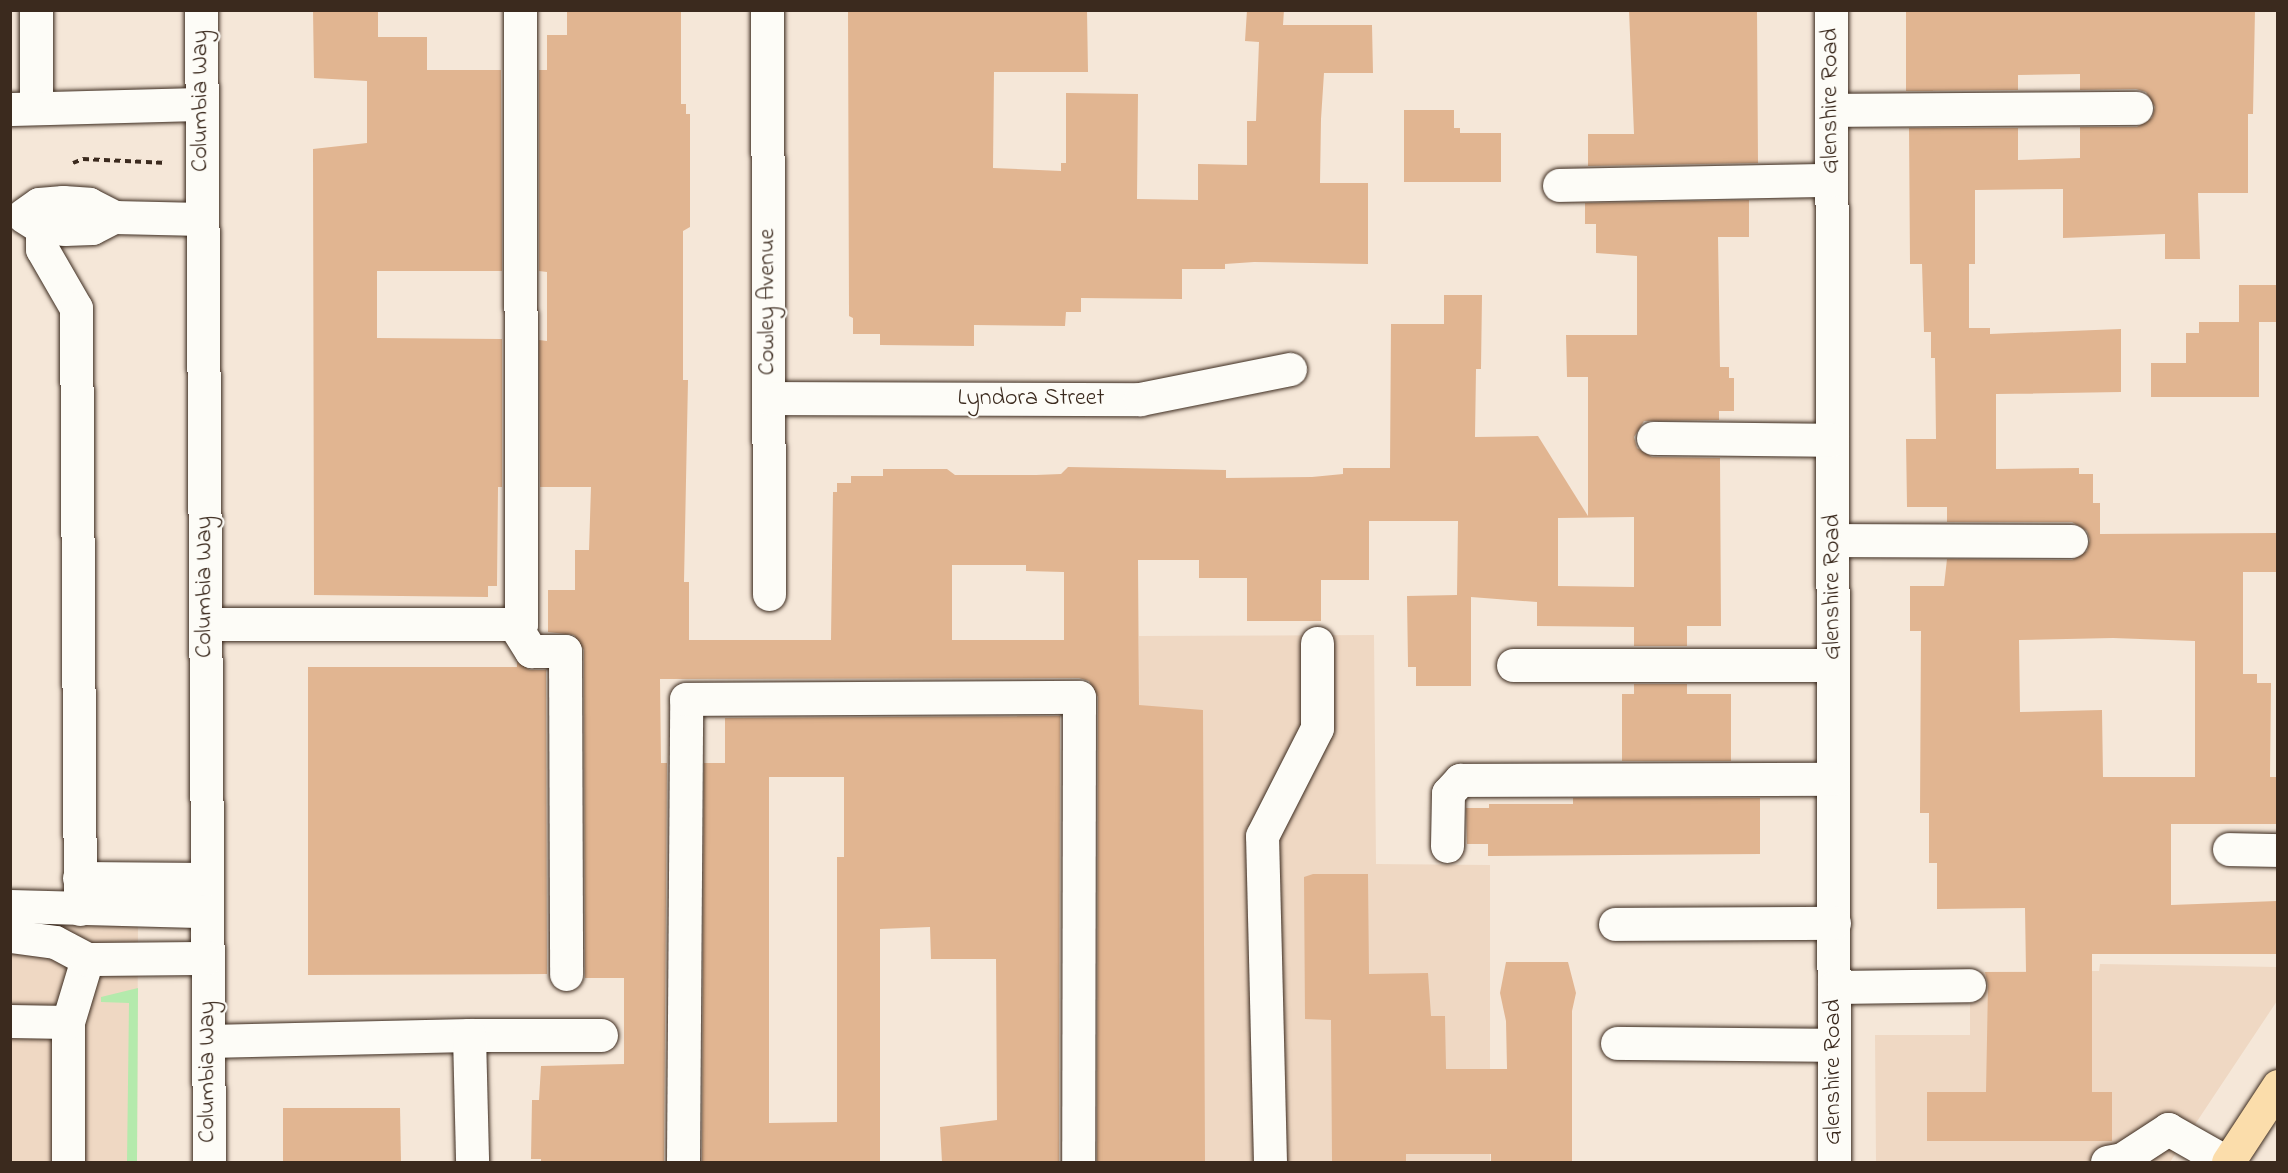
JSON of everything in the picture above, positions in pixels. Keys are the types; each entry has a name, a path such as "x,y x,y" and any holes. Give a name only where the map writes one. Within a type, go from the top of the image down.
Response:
{"main road":[{"path":"2227,1162 2277,1086"}],"street":[{"path":"36,10 23,109 201,104"},
{"name":"Columbia Way","path":"201,10 209,1162"},
{"path":"205,624 520,624 520,10"},
{"name":"Cowley Avenue","path":"767,10 769,594"},
{"name":"Glenshire Road","path":"1831,10 1834,1162"},
{"path":"1832,111 2136,108"},
{"path":"1559,185 1832,180"},
{"path":"25,219 92,228 114,217 202,219"},
{"path":"25,219 76,308 79,893"},
{"name":"Lyndora Street","path":"768,398 1140,399 1290,369"},
{"path":"1653,438 1832,440"},
{"path":"1833,540 2071,541"},
{"path":"514,624 531,651 565,651 566,974"},
{"path":"1270,1162 1262,836 1317,728 1317,643"},
{"path":"1513,665 1833,665"},
{"path":"683,1162 686,699 1079,697 1078,1162"},
{"path":"1447,846 1448,793 1460,780 1833,779"},
{"path":"2229,849 2277,850"},
{"path":"10,906 79,893 207,879"},
{"path":"79,893 207,911"},
{"path":"1615,924 1834,923"},
{"path":"10,936 55,942 87,959 207,958"},
{"path":"68,1162 68,1022 87,959"},
{"path":"1834,987 1969,985"},
{"path":"10,1021 68,1022"},
{"path":"469,1035 471,1162"},
{"path":"208,1041 469,1035 601,1035"},
{"path":"1617,1044 1834,1045"},
{"path":"2107,1162 2122,1159 2168,1129 2227,1162"}],"shaded area":[{"path":"1374,635 1376,864 1490,865 1490,1162 1140,1162 1139,636"},
{"path":"138,924 137,1162 11,1162 10,926"},
{"path":"2100,964 2277,967 2277,1001 2170,1162 1876,1162 1875,1035 1970,1035 1970,972 2099,971"}],"green space":[{"path":"138,988 137,1162 127,1162 129,1003 101,1002 101,997"}],"building":[{"path":"313,10 378,10 378,37 427,37 427,70 501,70 502,271 377,271 377,338 502,339 502,487 498,487 497,586 488,586 488,597 314,595 313,149 367,143 367,81 314,78"},
{"path":"567,10 681,10 681,104 686,104 686,114 690,114 690,227 683,231 683,380 688,380 684,582 689,582 689,640 831,640 833,492 837,492 837,483 851,483 851,476 883,476 883,469 947,469 955,475 1061,474 1068,467 1226,470 1226,478 1312,477 1343,474 1343,468 1390,468 1391,324 1444,324 1444,295 1482,295 1481,369 1476,369 1475,437 1538,436 1588,516 1588,377 1567,377 1566,335 1637,335 1637,256 1596,253 1596,224 1585,224 1585,203 1749,200 1749,237 1718,237 1720,367 1729,367 1729,378 1734,378 1734,411 1719,411 1719,420 1644,421 1634,437 1637,448 1652,457 1720,458 1721,626 1687,626 1687,646 1634,646 1634,627 1537,626 1537,602 1471,597 1471,686 1416,686 1416,667 1408,667 1407,596 1457,595 1458,521 1369,521 1369,580 1321,580 1321,621 1247,621 1247,578 1199,578 1199,560 1138,560 1139,705 1203,710 1205,1162 1097,1162 1098,697 1089,681 1079,678 660,679 661,763 667,763 664,1162 541,1162 541,1159 531,1159 532,1100 539,1100 541,1066 624,1064 624,978 585,978 584,650 574,635 548,632 548,590 575,590 575,550 589,550 591,487 540,487 539,340 547,341 547,272 539,271 539,70 547,70 547,35 567,35","holes":["1634,517 1634,587 1558,586 1558,518","952,565 1026,565 1026,571 1064,572 1064,640 952,640"]},
{"path":"848,10 1087,10 1088,72 994,72 993,168 1061,171 1061,163 1066,163 1066,93 1138,94 1137,199 1198,200 1198,164 1247,165 1247,121 1256,121 1259,42 1245,41 1247,10 1284,10 1283,25 1372,25 1373,73 1324,73 1321,119 1320,183 1368,183 1368,264 1254,262 1225,264 1225,269 1182,269 1182,299 1081,298 1081,312 1066,312 1065,326 974,325 974,346 880,345 880,334 853,334 853,318 849,316"},
{"path":"1629,10 1757,10 1758,163 1588,166 1588,134 1634,134"},
{"path":"1906,10 2255,10 2253,114 2248,114 2248,193 2198,193 2200,259 2165,259 2165,234 2063,238 2063,189 1975,190 1975,264 1969,264 1969,328 1990,328 1990,334 2121,329 2121,392 1996,394 1996,469 2079,468 2079,474 2093,474 2093,503 2100,503 2100,534 2277,533 2277,572 2243,572 2243,674 2257,674 2257,683 2271,683 2270,777 2277,777 2277,824 2171,824 2171,905 2277,901 2277,954 2092,954 2092,1092 2112,1092 2112,1141 1927,1141 1927,1092 1986,1092 1988,985 1985,972 2026,972 2025,908 1937,909 1937,863 1929,863 1929,813 1920,813 1921,631 1910,631 1910,586 1944,586 1947,559 2072,560 2087,551 2090,540 2087,531 2072,522 1947,522 1947,507 1907,507 1906,439 1936,439 1935,358 1931,358 1931,332 1924,332 1922,264 1910,264 1909,128 2018,128 2018,160 2080,158 2080,127 2137,127 2152,118 2155,107 2146,92 2136,89 2080,90 2080,74 2018,75 2018,90 1906,91","holes":["2113,638 2195,641 2195,777 2103,777 2102,710 2020,712 2019,640"]},
{"path":"1404,110 1454,110 1454,128 1460,128 1460,133 1501,133 1501,182 1404,182"},
{"path":"2239,285 2277,285 2277,322 2259,322 2259,397 2151,397 2151,363 2186,363 2186,333 2199,333 2199,322 2239,322"},
{"path":"517,662 530,670 546,670 547,974 308,975 308,667 517,667"},
{"path":"1634,684 1687,684 1687,694 1731,694 1731,761 1622,761 1622,694 1634,694"},
{"path":"1060,716 1059,1162 942,1162 940,1127 997,1120 996,959 931,959 930,927 880,929 880,1162 702,1162 704,763 725,763 725,718","holes":["769,777 844,777 844,857 837,857 837,1122 769,1123"]},
{"path":"1573,798 1760,798 1760,854 1488,856 1488,844 1467,844 1466,808 1489,808 1489,804 1573,804"},
{"path":"1313,874 1368,874 1369,974 1428,973 1431,1016 1445,1016 1446,1069 1507,1069 1506,1021 1500,993 1506,962 1568,962 1576,993 1572,1011 1572,1162 1491,1162 1491,1154 1406,1154 1406,1162 1332,1162 1331,1020 1305,1019 1304,877"},
{"path":"283,1108 400,1108 401,1162 283,1162"}]}
